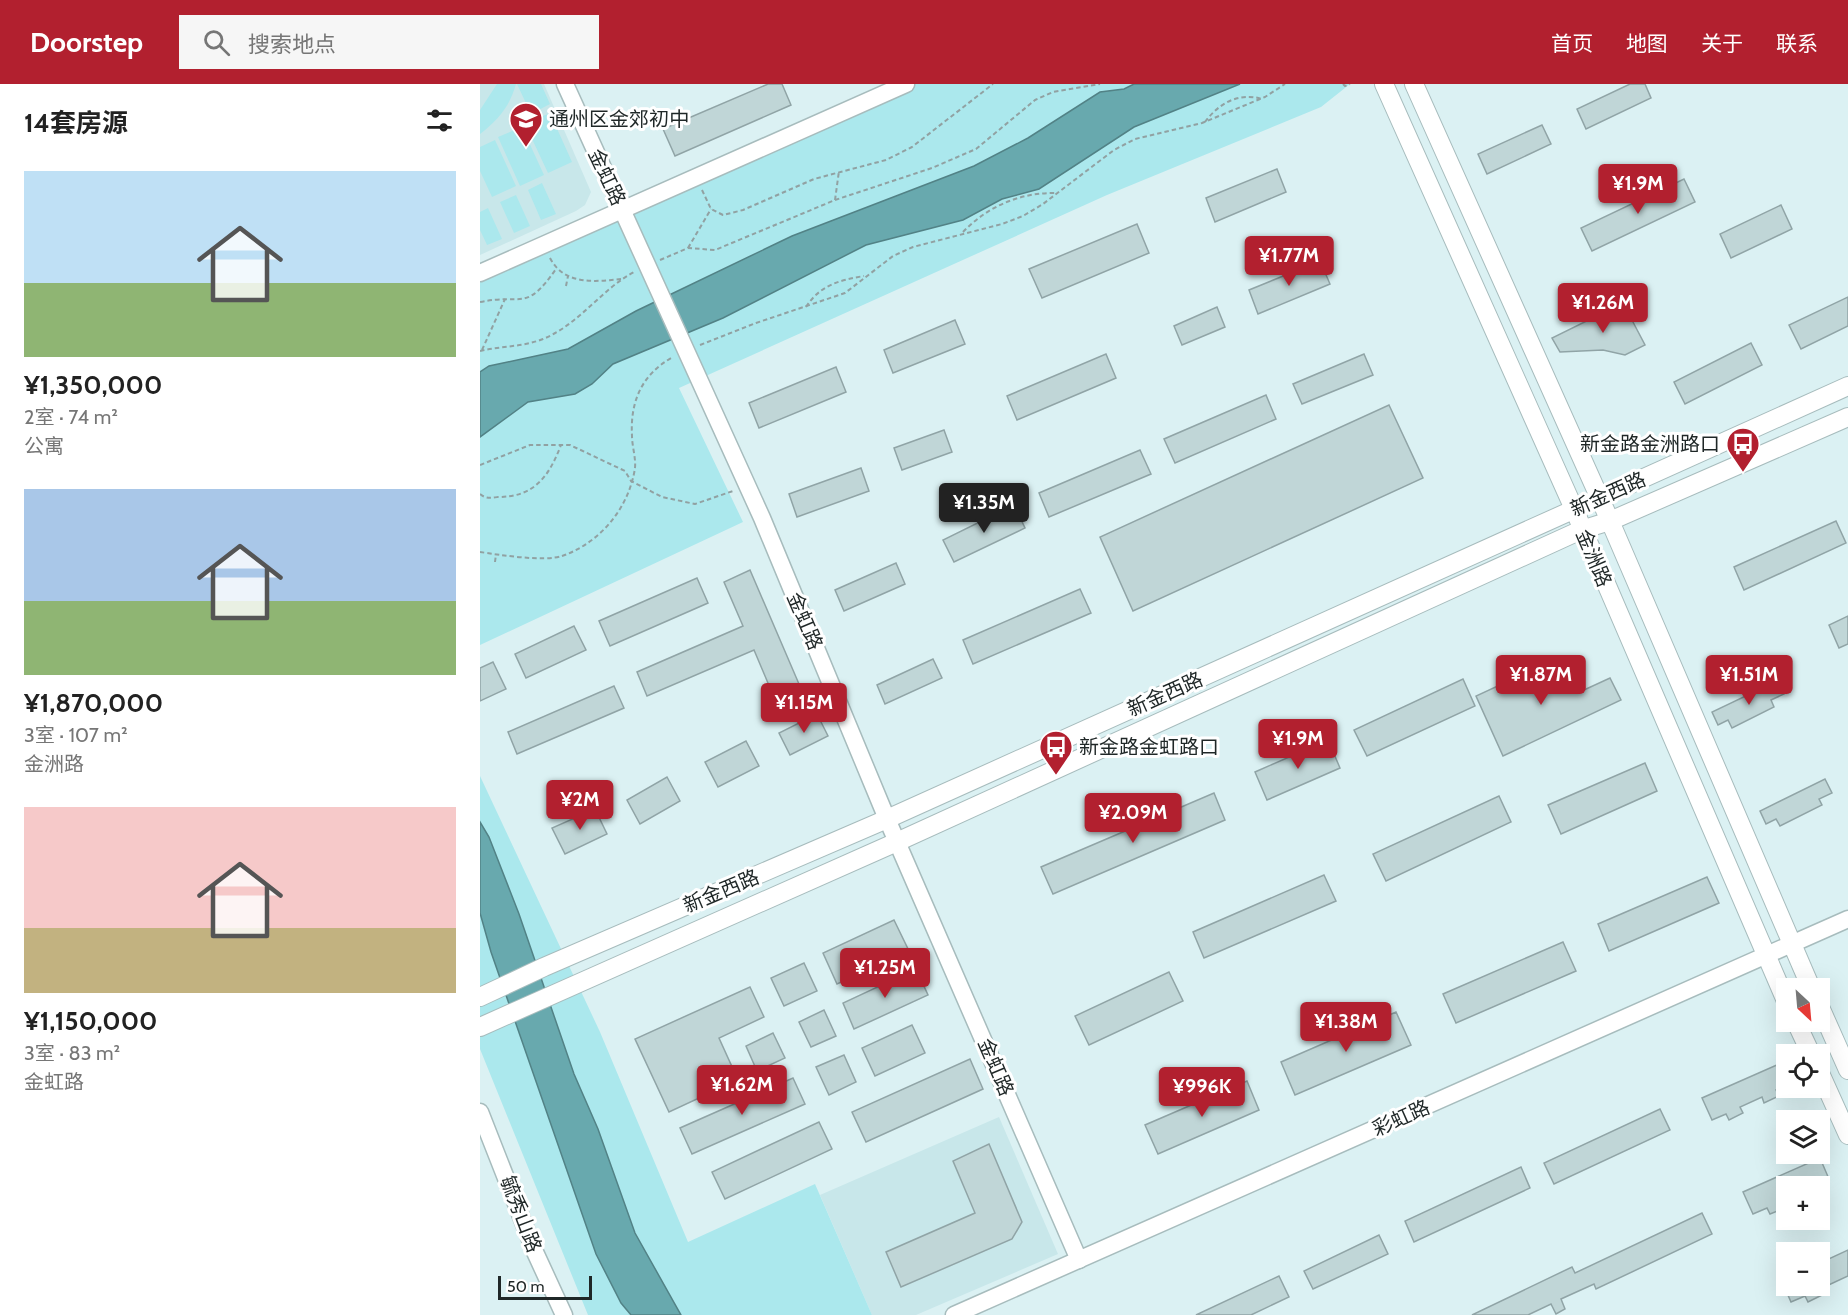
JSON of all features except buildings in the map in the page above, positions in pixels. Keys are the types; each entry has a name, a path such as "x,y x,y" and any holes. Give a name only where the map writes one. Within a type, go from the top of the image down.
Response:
{"main road":[{"name":"金洲路","path":"1384,84 1574,509 1581,530 1778,978"},
{"name":"金洲路","path":"1414,84 1610,520 1806,978"},
{"name":"新金西路","path":"488,993 887,819 1848,386"},
{"name":"新金西路","path":"480,1027 899,841 1581,530 1610,520 1848,417"},
{"path":"1830,1030 1848,1070"},
{"path":"1830,1094 1848,1135"}],"street":[{"name":"金虹路","path":"565,84 747,484 887,819 899,841 1079,1260"},
{"path":"480,273 906,84"},
{"name":"彩虹路","path":"954,1315 1769,956 1848,919"},
{"name":"毓秀山路","path":"480,1112 535,1252 564,1315"}],"path":[{"path":"696,177 711,209 723,215 743,210 814,179 886,159 912,147 993,84"},
{"path":"481,351 544,339 588,310 621,279 647,266 688,248 715,250 835,200 932,168 976,149 1035,100 1053,92 1100,84"},
{"path":"480,552 561,557 611,525 635,467 631,435 632,410 640,386 656,367 685,348 845,293 893,256 913,247 1002,224 1023,216 1114,150 1135,140 1205,122 1262,99 1285,84"},
{"path":"1343,84 1345,86 1350,84"},
{"path":"1205,122 1218,108 1237,98 1251,96 1262,99"},
{"path":"835,200 839,171"},
{"path":"962,233 985,213 1008,201 1038,193 1057,193"},
{"path":"688,248 711,209"},
{"path":"543,245 556,269 568,276 595,282 621,279"},
{"path":"480,302 505,299 516,301 536,294 556,269"},
{"path":"566,286 568,276"},
{"path":"806,307 824,288 841,280 867,276"},
{"path":"481,351 505,299"},
{"path":"480,465 530,445 570,444 597,455 625,471 631,481 662,497 695,504 747,484"},
{"path":"480,494 484,498 507,497 530,492 552,469 561,445"},
{"path":"495,562 496,554"}],"shaded area":[{"name":"通州区金郊初中","path":"480,84 544,84 591,192 585,205 576,211 480,255"},
{"path":"497,84 516,84 502,112 480,134 480,110"},
{"path":"517,84 541,84 550,104 531,114"},
{"path":"906,84 1350,84 1321,107 1107,195 679,388 743,522 480,645 480,273"},
{"path":"1134,84 1240,84 1134,127 1039,189 1002,199 963,220 866,245 723,318 613,364 592,384 575,394 528,402 480,437 480,372 489,366 568,349 636,311 792,236 974,166 1028,138 1100,92 1124,89"},
{"path":"550,113 572,162 548,173 525,124"},
{"path":"522,127 544,175 520,186 498,137"},
{"path":"495,140 516,186 492,197 480,171 480,147"},
{"path":"542,183 556,214 541,220 528,190"},
{"path":"516,195 530,226 514,233 500,202"},
{"path":"488,208 502,239 487,245 480,230 480,212"},
{"path":"480,776 600,1032 688,1242 815,1184 872,1315 588,1315 480,1049"},
{"path":"480,822 489,837 519,914 574,1074 598,1129 635,1233 681,1315 631,1315 621,1303 596,1254 491,952 480,913"},
{"path":"999,1117 1058,1254 916,1315 872,1315 820,1195"}],"place":[{"name":"通州区金郊初中","path":"526,148"},
{"name":"新金路金洲路口","path":"1743,473"},
{"name":"新金路金虹路口","path":"1056,776"}]}
